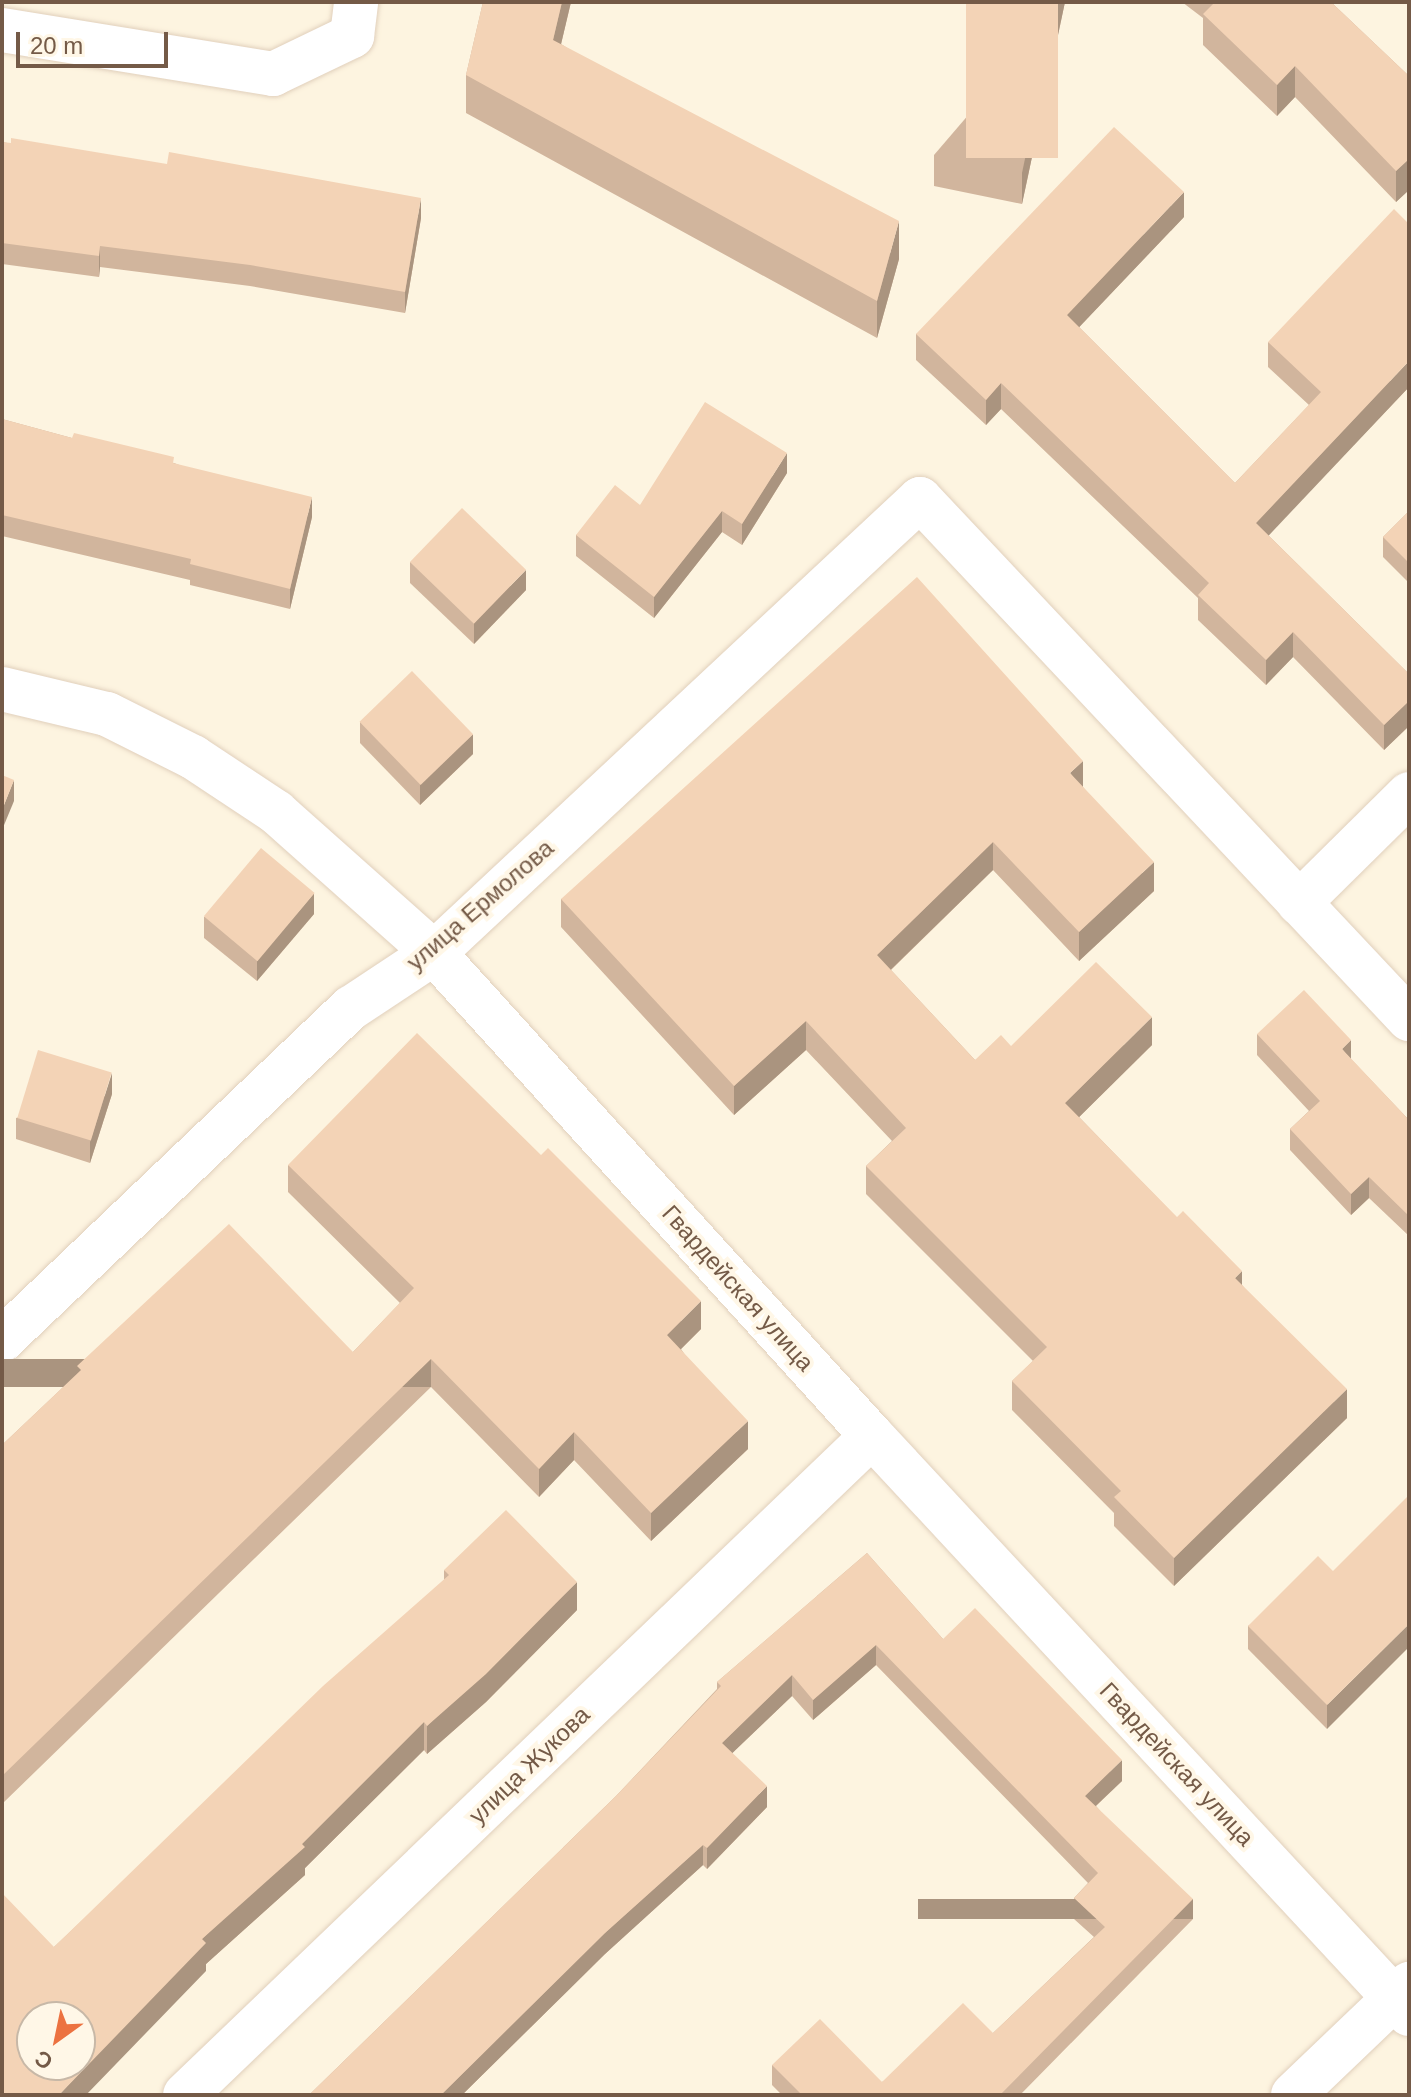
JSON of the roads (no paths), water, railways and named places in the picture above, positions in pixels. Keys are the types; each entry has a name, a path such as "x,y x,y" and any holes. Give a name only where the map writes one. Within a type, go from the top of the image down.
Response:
{"street":[{"path":"2,30 273,74 352,36 356,2"},
{"name":"улица Ермолова","path":"2,1340 351,1008 434,953 920,499 1299,903"},
{"name":"Гвардейская улица","path":"2,689 107,714 193,757 276,812 434,953 872,1436 1404,1999"},
{"path":"1409,794 1299,903 1409,1019"},
{"name":"улица Жукова","path":"185,2095 872,1436"},
{"path":"1293,2095 1404,1999"}]}
